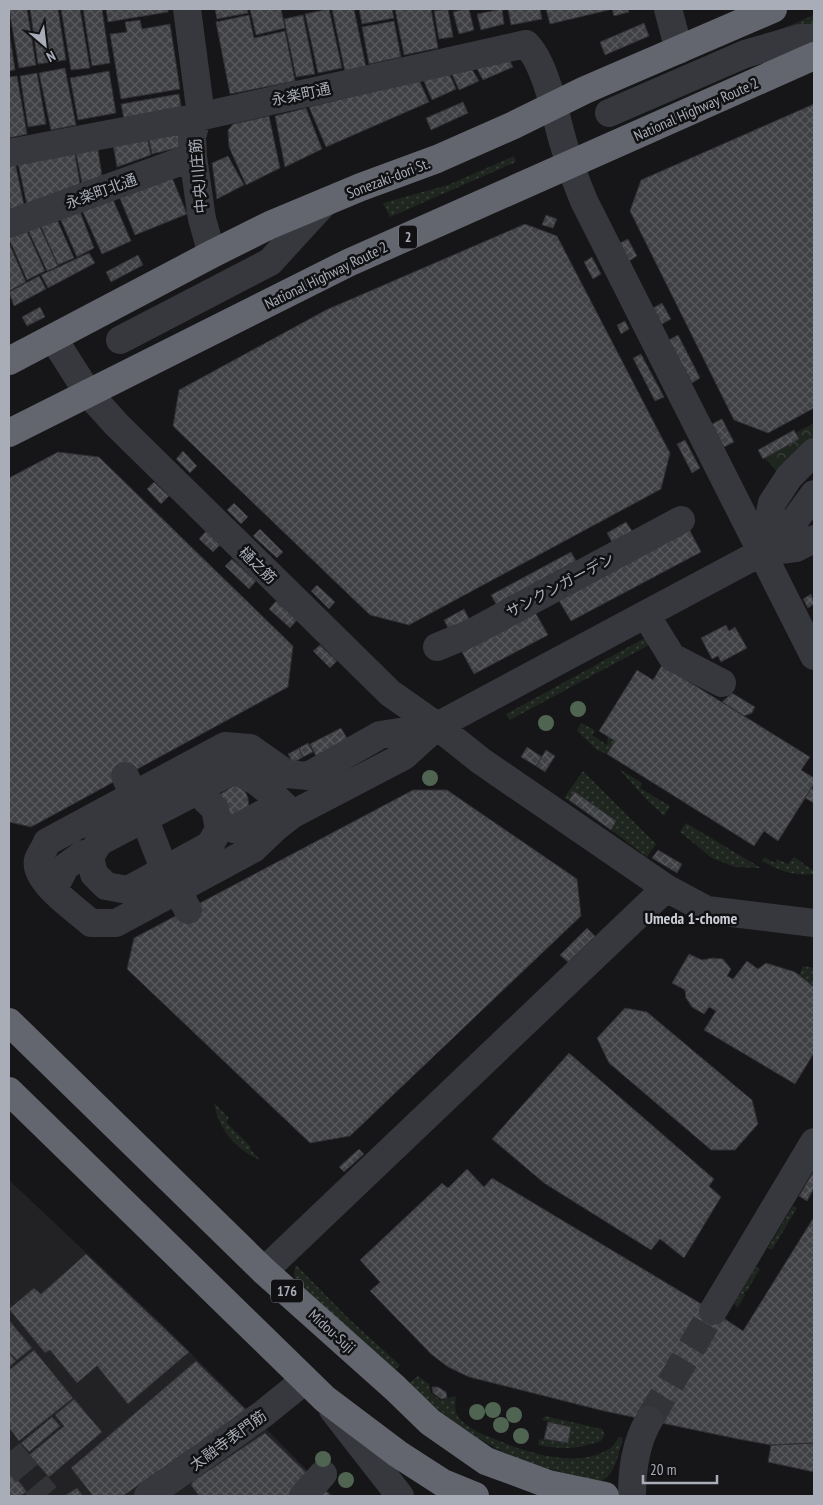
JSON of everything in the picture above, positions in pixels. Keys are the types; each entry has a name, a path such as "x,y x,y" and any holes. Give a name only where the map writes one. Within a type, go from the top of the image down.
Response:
{"highway":[{"name":"Sonezaki-dori St.","path":"9,361 270,225 361,187 437,159 552,106 773,9"},
{"name":"National Highway Route 2","path":"9,434 348,263 814,56"},
{"name":"Midou-Suji","path":"9,1022 264,1271 395,1388 430,1422 486,1460 548,1484 605,1496"},
{"path":"9,1091 324,1399 398,1454 443,1483 474,1496"}],"street":[{"name":"中央川庄筋","path":"187,9 200,108 192,136 193,157 202,219 212,254"},
{"path":"668,9 679,50"},
{"path":"609,113 745,54 800,38 814,38"},
{"name":"永楽町通","path":"9,153 198,117 526,44 532,49 541,66 552,106"},
{"path":"552,106 570,165 584,201 814,656"},
{"name":"永楽町北通","path":"9,224 193,157"},
{"path":"120,340 270,262 324,203"},
{"name":"樋之筋","path":"53,338 88,393 133,442 390,693 437,726 481,761 666,888 707,910 814,923"},
{"path":"762,552 772,503 790,477 814,452"},
{"path":"437,726 380,735 308,776 287,774 250,748 225,746 47,842 38,862 41,876 50,887 91,922 116,922 254,849 274,828 293,814 404,756 437,726 762,552 787,532 814,494"},
{"path":"739,506 752,508 772,503"},
{"name":"サンクンガーデン","path":"437,647 471,633 682,520"},
{"path":"762,552 796,548 814,539"},
{"path":"646,615 672,657 722,683"},
{"path":"143,814 185,792 201,795 215,809 219,829 210,845 128,890 106,886 94,874 90,857 99,842 185,797 228,773 240,773 254,779 293,814"},
{"path":"125,776 143,814 161,861 188,910"},
{"path":"80,913 205,841 211,828 208,813 197,802 186,802 104,847 99,858 102,870 111,880 126,880 161,861"},
{"path":"234,829 270,810 293,814"},
{"path":"50,887 59,879 65,867 83,854"},
{"path":"264,1271 666,888"},
{"path":"713,1311 814,1142"},
{"name":"太融寺表門筋","path":"148,1496 182,1487 262,1414 305,1380"},
{"path":"324,1399 400,1496"},
{"path":"632,1496 632,1470 642,1433 649,1420"},
{"path":"303,1496 323,1474"}],"shaded area":[{"path":"9,1180 166,1328 333,1496 9,1496"}],"green space":[{"path":"814,15 814,29 742,46"},
{"path":"514,156 516,162 390,217 383,203 448,185"},
{"path":"814,423 814,441 778,473 765,458 799,439 795,433"},
{"path":"645,638 649,645 510,720 506,714"},
{"path":"581,723 595,730 592,735 607,745 608,736 615,741 607,754 597,750 577,731"},
{"path":"619,769 642,783 640,788 670,806 664,816 647,800"},
{"path":"583,771 656,844 647,857 611,830 616,821 575,792 569,800 564,798"},
{"path":"686,823 761,868 735,867 712,858 680,832"},
{"path":"764,857 775,863 777,859 788,864 794,857 814,871 814,874 800,874 781,870 762,861"},
{"path":"803,966 814,968 814,987 799,975"},
{"path":"214,1103 229,1118 226,1122 251,1147 250,1149 260,1160 251,1156 230,1138 220,1122"},
{"path":"793,1206 797,1208 772,1250 768,1248"},
{"path":"296,1265 349,1319 400,1365 394,1371 301,1288 295,1277"},
{"path":"756,1267 760,1269 747,1291 744,1292 745,1295 738,1307 734,1304"},
{"path":"418,1376 429,1384 431,1393 440,1400 453,1396 456,1397 455,1408 458,1417 467,1426 488,1436 523,1450 553,1457 568,1458 583,1458 597,1455 610,1448 619,1437 623,1438 616,1463 610,1474 600,1482 512,1456 484,1442 432,1405 408,1384"},
{"path":"545,1416 602,1429 605,1435 601,1441 585,1446 555,1448 538,1445 539,1439 568,1443 571,1427 542,1420"}],"building":[{"path":"9,9 27,9 36,65 19,68"},
{"path":"30,9 58,9 66,60 38,64"},
{"path":"61,9 80,9 90,68 71,70"},
{"path":"83,9 102,9 110,63 92,66"},
{"path":"106,9 168,9 168,12 108,22"},
{"path":"215,9 247,9 248,13 217,19"},
{"path":"250,9 281,9 285,28 256,35"},
{"path":"329,9 342,68 318,73 305,14"},
{"path":"332,9 354,9 366,67 345,72"},
{"path":"359,9 392,9 394,18 362,24"},
{"path":"395,9 431,9 438,48 404,55"},
{"path":"448,9 453,37 439,39 434,11"},
{"path":"469,9 474,30 459,34 453,12"},
{"path":"502,9 504,24 481,30 477,14"},
{"path":"508,9 540,9 542,19 511,25"},
{"path":"546,9 609,9 609,10 550,24"},
{"path":"612,9 628,9 629,12 614,16"},
{"path":"249,15 254,38 285,31 295,81 230,94 216,22"},
{"path":"303,15 315,74 296,77 284,19"},
{"path":"140,20 142,29 170,24 180,89 121,99 110,34 127,32 125,22"},
{"path":"394,21 401,57 369,64 362,27"},
{"path":"644,23 649,36 605,55 600,42"},
{"path":"9,29 15,70 9,71"},
{"path":"507,56 513,67 483,80 475,65"},
{"path":"470,66 479,81 459,90 451,72"},
{"path":"65,68 76,125 51,130 39,73"},
{"path":"109,71 116,113 78,120 70,78"},
{"path":"37,73 46,124 28,127 20,76"},
{"path":"449,73 456,89 432,100 423,79"},
{"path":"17,76 27,134 9,138 9,77"},
{"path":"419,80 429,102 326,147 309,107"},
{"path":"179,94 181,106 174,111 124,119 121,104"},
{"path":"463,102 468,113 431,130 426,118"},
{"path":"814,104 814,408 768,433 734,420 630,211 641,180"},
{"path":"306,108 322,149 285,167 275,116"},
{"path":"269,116 280,168 246,185 229,147 228,130 233,124"},
{"path":"179,130 181,147 152,154 148,135"},
{"path":"147,137 151,155 117,167 113,144"},
{"path":"97,144 102,176 82,183 75,148"},
{"path":"74,148 80,184 27,205 17,159"},
{"path":"228,156 244,185 217,199 212,163"},
{"path":"15,162 24,205 9,212 9,163"},
{"path":"171,175 187,214 135,235 119,196"},
{"path":"111,195 131,241 102,254 81,208"},
{"path":"79,209 94,248 77,257 59,216"},
{"path":"55,215 74,258 58,265 39,222"},
{"path":"546,215 557,219 553,228 542,225"},
{"path":"38,223 58,266 47,271 27,228"},
{"path":"525,224 557,236 670,453 661,489 409,625 370,615 173,426 179,390 326,310"},
{"path":"26,229 45,271 27,280 9,239 9,237"},
{"path":"628,239 637,256 629,261 620,243"},
{"path":"9,243 26,282 9,291"},
{"path":"89,253 95,263 48,288 41,275"},
{"path":"138,255 143,265 111,282 106,272"},
{"path":"592,257 601,274 593,279 584,262"},
{"path":"39,276 46,289 14,306 9,292"},
{"path":"662,303 671,319 662,324 653,308"},
{"path":"40,307 45,317 27,326 22,317"},
{"path":"625,321 629,329 621,334 617,325"},
{"path":"678,335 700,378 692,383 669,340"},
{"path":"641,354 664,397 655,401 633,358"},
{"path":"722,419 734,442 724,447 712,424"},
{"path":"794,430 799,439 763,459 758,450"},
{"path":"685,440 700,468 692,473 677,444"},
{"path":"183,451 197,466 190,473 176,459"},
{"path":"58,452 99,457 293,646 288,687 31,827 9,822 9,478"},
{"path":"154,482 169,496 161,504 147,489"},
{"path":"234,503 248,517 241,524 227,510"},
{"path":"626,522 632,531 612,542 607,533"},
{"path":"260,529 283,552 277,558 253,536"},
{"path":"689,529 701,552 571,621 558,599"},
{"path":"206,531 220,545 213,552 199,539"},
{"path":"571,552 576,561 496,604 491,595"},
{"path":"232,559 256,581 249,589 225,566"},
{"path":"317,585 335,602 329,609 311,591"},
{"path":"811,594 814,604 808,608 803,599"},
{"path":"276,601 297,620 290,628 269,609"},
{"path":"464,609 469,619 449,630 444,620"},
{"path":"535,612 548,635 474,674 462,652"},
{"path":"726,625 729,631 735,627 747,648 721,662 718,656 712,659 701,638"},
{"path":"320,645 337,661 330,668 313,651"},
{"path":"662,665 810,757 801,770 814,778 814,784 778,841 764,831 754,846 607,754 615,741 599,731 637,670 653,680"},
{"path":"732,693 755,707 752,713 744,716 722,702"},
{"path":"341,728 348,740 316,756 310,744"},
{"path":"308,743 313,752 303,757 299,748"},
{"path":"527,747 542,757 536,766 521,757"},
{"path":"299,748 303,757 293,763 288,754"},
{"path":"546,750 555,756 545,772 536,766"},
{"path":"235,785 245,791 249,810 230,820 217,796"},
{"path":"811,788 814,790 814,803 805,798"},
{"path":"413,790 447,790 577,879 581,916 350,1136 310,1143 127,969 134,938"},
{"path":"575,792 616,821 611,830 569,800"},
{"path":"658,850 682,864 677,873 652,858"},
{"path":"587,928 595,936 568,962 560,955"},
{"path":"689,954 702,960 723,959 731,969 727,976 733,979 747,961 758,969 766,963 795,972 814,987 814,1053 795,1084 704,1030 716,1011 709,1007 704,1014 692,1007 686,998 685,990 672,983"},
{"path":"625,1008 647,1012 752,1100 758,1124 735,1150 711,1150 609,1063 597,1038"},
{"path":"569,1053 714,1179 709,1186 721,1197 684,1258 660,1239 651,1250 544,1183 492,1139"},
{"path":"359,1149 364,1154 344,1172 339,1167"},
{"path":"467,1169 484,1187 492,1178 743,1331 814,1217 814,1443 771,1445 604,1411 469,1377 448,1367 431,1354 370,1291 380,1282 360,1260 442,1183 448,1188"},
{"path":"814,1171 814,1188 807,1201 799,1196"},
{"path":"86,1254 189,1352 128,1404 97,1366 77,1383 50,1350 45,1353 9,1309 34,1288 41,1294"},
{"path":"9,1320 32,1348 17,1360 9,1352"},
{"path":"34,1350 73,1398 19,1441 9,1428 9,1370"},
{"path":"9,1353 16,1361 9,1367"},
{"path":"196,1361 246,1410 123,1496 93,1496 71,1468"},
{"path":"432,1387 438,1387 446,1392 447,1398 441,1399 433,1393"},
{"path":"74,1399 102,1432 49,1477 29,1455 64,1426 55,1415"},
{"path":"52,1417 60,1426 29,1452 21,1443"},
{"path":"548,1422 571,1427 568,1443 544,1439"},
{"path":"265,1433 309,1475 289,1496 199,1496 191,1485 193,1481"},
{"path":"814,1443 814,1472 768,1462 771,1445"},
{"path":"11,1471 27,1492 20,1496 9,1496 9,1473"},
{"path":"77,1488 83,1496 64,1496"},
{"path":"325,1490 331,1496 319,1496"}],"tunnel":[{"path":"649,1420 713,1311"},
{"path":"9,1452 46,1496"}],"district":[{"name":"Umeda 1-chome","path":"691,918"}]}
